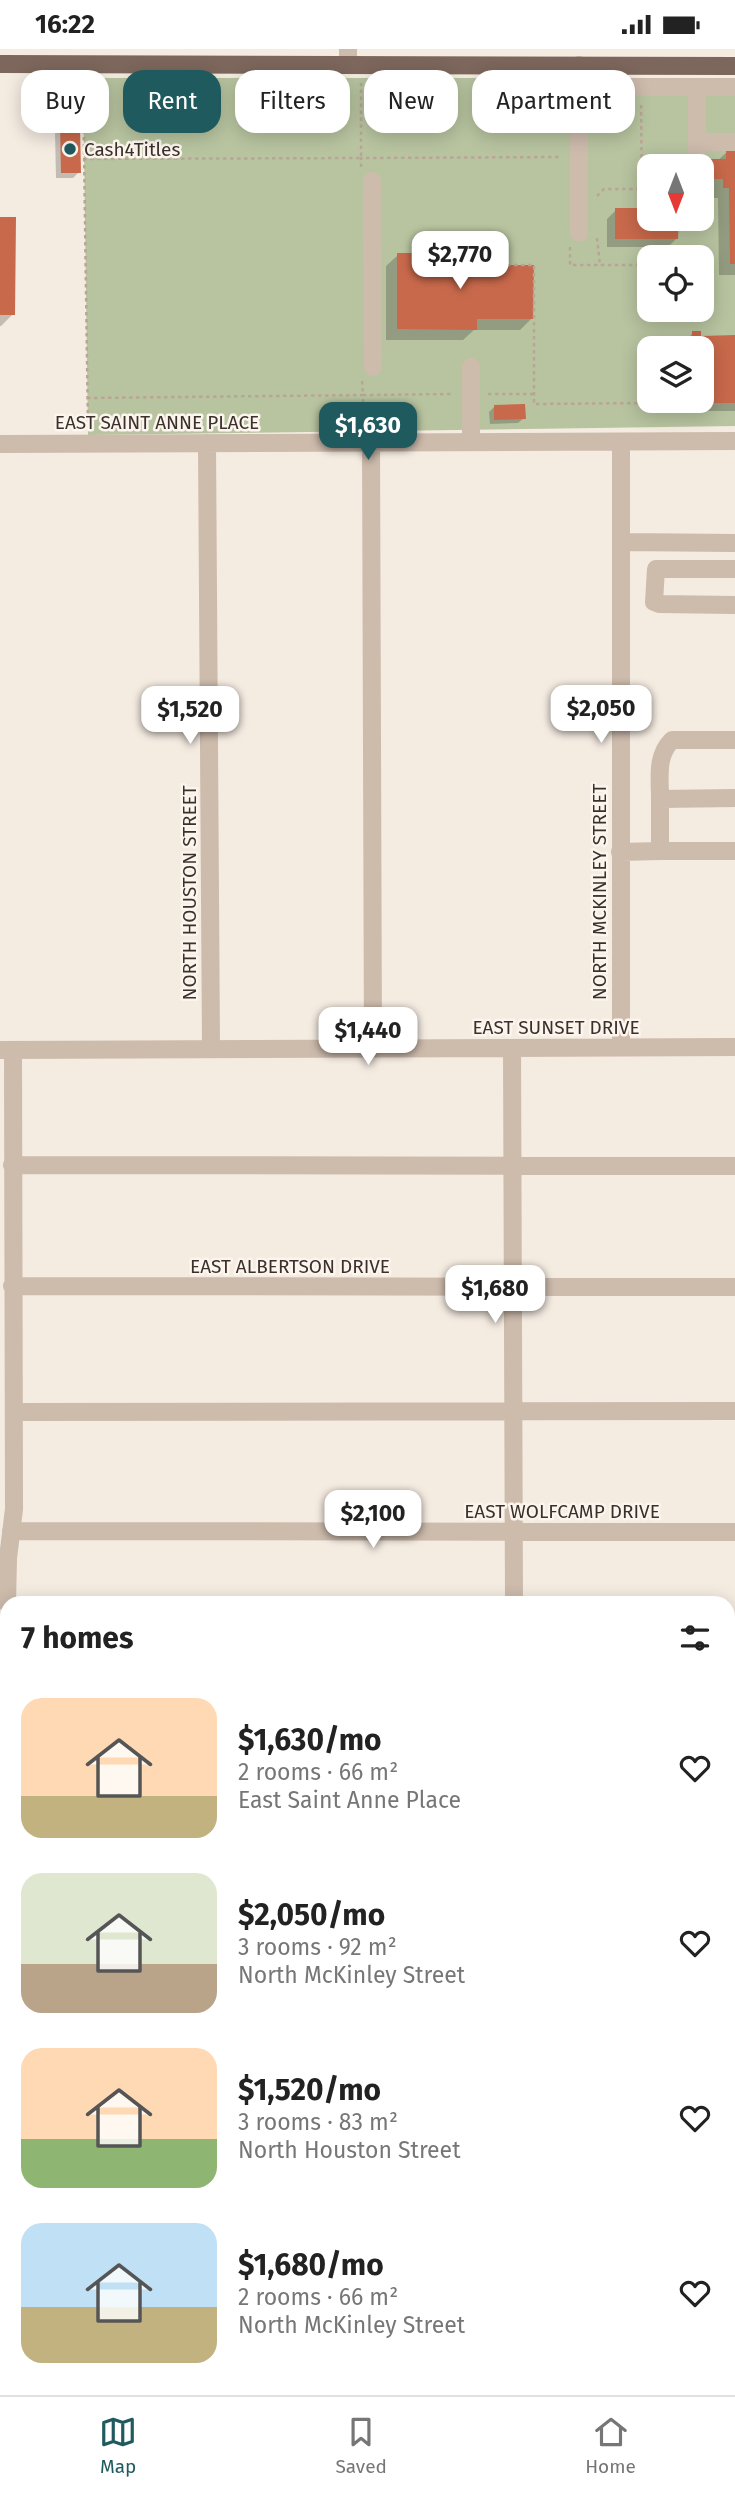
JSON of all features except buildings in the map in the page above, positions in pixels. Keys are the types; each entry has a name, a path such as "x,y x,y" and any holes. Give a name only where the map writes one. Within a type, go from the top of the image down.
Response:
{"main road":[{"path":"0,64 348,57 579,65 735,66"}],"street":[{"path":"579,65 579,70"},
{"path":"635,87 735,87"},
{"path":"697,87 698,154"},
{"path":"582,133 588,230"},
{"path":"698,142 735,142"},
{"path":"367,177 368,374"},
{"path":"471,367 471,442"},
{"path":"367,437 373,1048"},
{"name":"EAST SAINT ANNE PLACE","path":"0,444 207,443 367,437 471,442 735,441"},
{"name":"NORTH MCKINLEY STREET","path":"621,442 621,1047"},
{"name":"NORTH HOUSTON STREET","path":"207,443 211,1048"},
{"path":"622,542 735,543"},
{"path":"735,569 656,569 654,597 654,602 659,604 735,605"},
{"path":"621,597 654,597"},
{"path":"660,851 660,759 664,748 672,740 735,740"},
{"path":"660,799 735,799"},
{"path":"620,852 735,851"},
{"path":"512,1048 514,1596"},
{"name":"EAST SUNSET DRIVE","path":"6,1050 735,1048"},
{"path":"6,1050 6,1130 12,1165 6,1208 9,1404 14,1509 4,1558 7,1596"},
{"path":"12,1165 735,1166"},
{"name":"EAST ALBERTSON DRIVE","path":"8,1290 735,1287"},
{"path":"9,1404 513,1411 735,1411"},
{"name":"EAST WOLFCAMP DRIVE","path":"10,1531 735,1532"}],"path":[{"path":"361,78 361,158 367,177"},
{"path":"640,87 641,154"},
{"path":"83,133 88,435"},
{"path":"83,159 569,157"},
{"path":"597,206 597,195 604,189 637,189"},
{"path":"588,230 600,265"},
{"path":"570,253 570,265 637,265"},
{"path":"479,265 534,265 534,404 637,403"},
{"path":"367,437 363,395 368,374"},
{"path":"87,398 534,394"}],"green space":[{"path":"109,78 123,78 123,133 221,133 221,78 235,78 235,133 350,133 350,78 364,78 364,133 458,133 458,78 472,78 472,133 635,133 635,78 735,78 735,426 88,435 84,133 109,133"}],"place":[{"name":"Cash4Titles","path":"70,149"}]}
